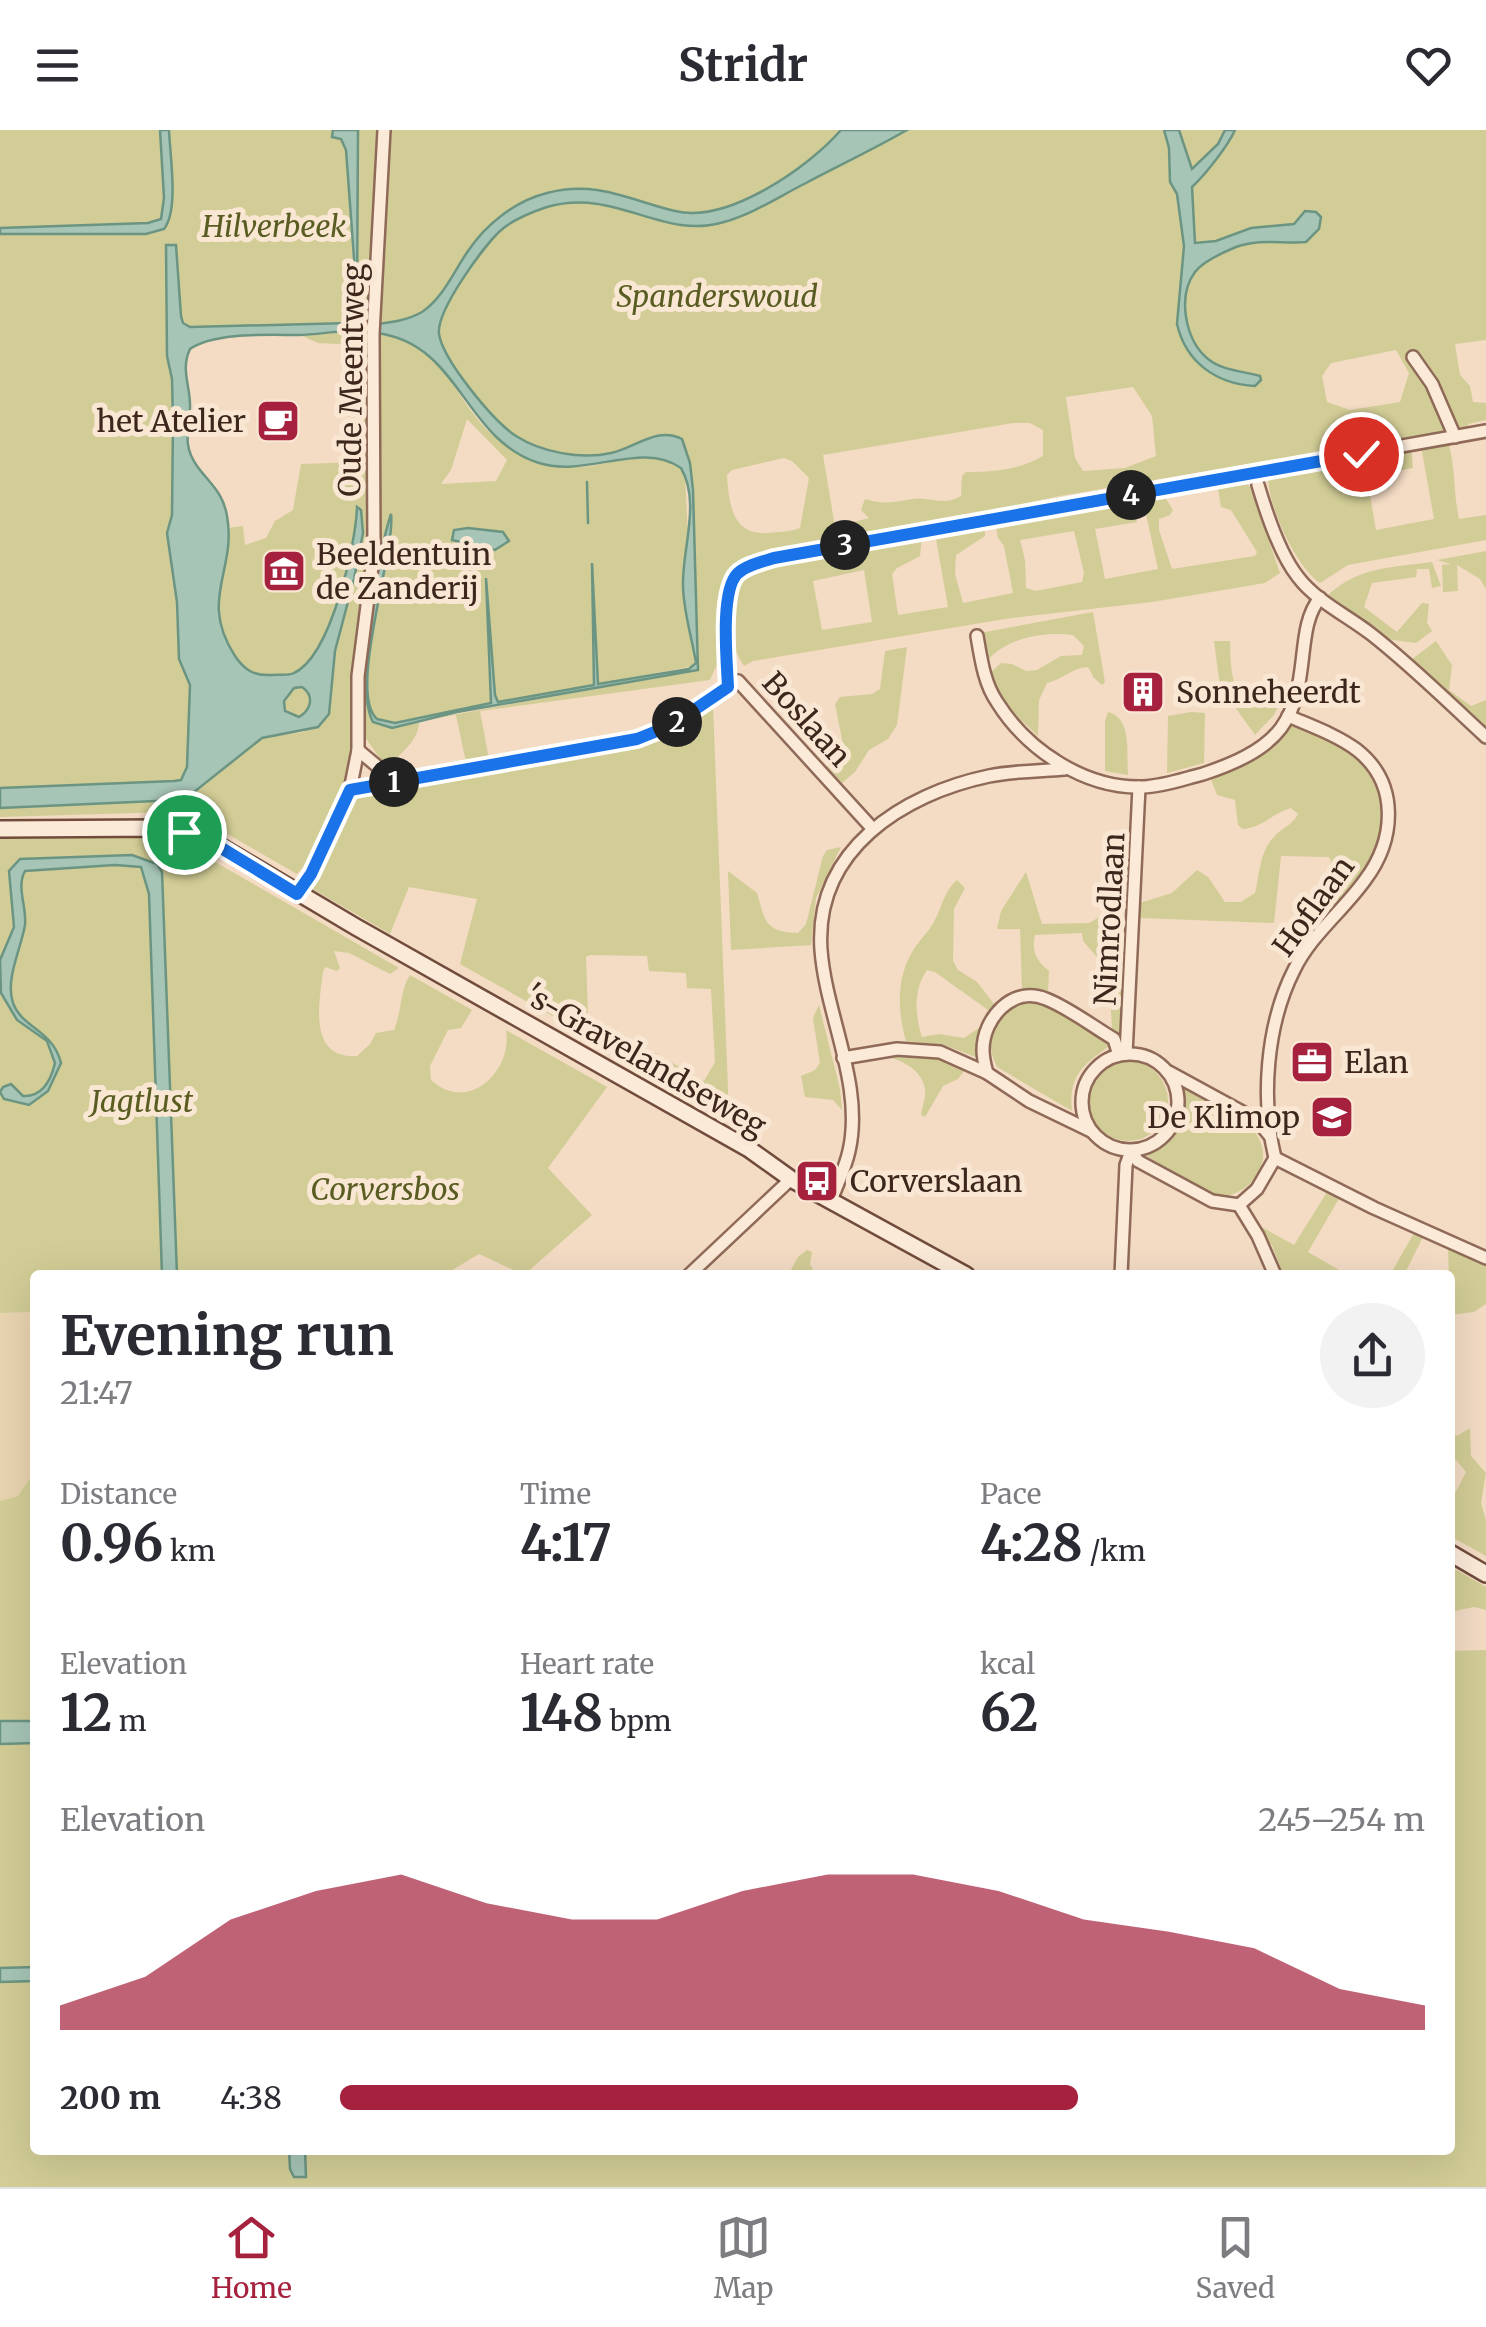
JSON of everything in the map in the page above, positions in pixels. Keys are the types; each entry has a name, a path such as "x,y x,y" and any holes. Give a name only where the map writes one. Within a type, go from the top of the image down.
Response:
{"street":[{"name":"Oude Meentweg","path":"297,894 311,874 350,790 358,750 358,676 374,551 373,334 384,130"},
{"path":"1413,358 1432,384 1455,437"},
{"path":"728,687 726,618 732,578 743,569 774,558 1486,431"},
{"path":"1258,485 1297,577 1405,661 1486,737"},
{"path":"831,1201 850,1150 852,1122 843,1058 825,984 823,910 837,873 872,828 923,797 993,775 1064,769 1139,787 1168,784 1228,766 1260,747 1288,716 1302,677 1308,617 1320,598"},
{"path":"977,636 982,666 995,700 1034,744 1064,769"},
{"name":"Boslaan","path":"350,790 637,739 672,725 738,681 872,828"},
{"name":"Hoflaan","path":"1275,1158 1268,1084 1281,1000 1310,942 1365,880 1382,853 1388,831 1389,801 1378,774 1358,751 1288,716"},
{"path":"358,750 396,782"},
{"name":"Nimrodlaan","path":"1122,1054 1139,787"},
{"name":"'s-Gravelandseweg","path":"0,829 132,826 184,832 218,846 749,1148 792,1179 957,1270"},
{"path":"986,1073 982,1049 988,1025 1000,1007 1026,996 1043,997 1114,1039 1122,1054"},
{"path":"843,1058 897,1049 940,1052 1091,1131 1104,1144 1131,1151 1164,1138 1174,1123 1179,1105 1168,1071"},
{"path":"1091,1131 1084,1116 1084,1086 1092,1072 1122,1054 1156,1061 1257,1120 1270,1136"},
{"path":"1131,1151 1138,1161 1212,1201 1239,1204 1256,1188 1275,1158 1486,1258"},
{"path":"1120,1270 1126,1166 1131,1151"},
{"path":"694,1270 792,1179"},
{"path":"1239,1204 1273,1270"},
{"path":"1455,1556 1486,1574"}],"shaded area":[{"path":"160,130 169,130 172,182 171,209 164,229 146,234 0,234 0,228 148,223 161,219 164,198"},
{"path":"333,130 358,130 357,298 346,150 341,139 332,137"},
{"path":"841,130 907,130 756,210 724,222 680,225 617,208 572,203 529,214 492,239 452,296 440,324 443,345 459,374 495,417 526,442 587,456 611,453 655,436 682,439 693,490 698,670 457,712 392,728 373,722 368,705 366,680 367,651 380,558 391,514 367,681 369,704 377,719 395,723 491,703 486,578 498,702 594,685 592,563 598,684 689,669 696,663 683,595 690,496 681,468 666,460 649,458 576,466 539,463 514,451 493,434 427,355 405,341 377,333 378,324 422,312 442,292 483,232 502,215 535,197 582,189 612,193 675,211 718,209 788,176"},
{"path":"1164,130 1179,130 1192,169 1218,144 1225,130 1235,130 1192,187 1195,243 1216,241 1251,228 1294,224 1305,211 1321,217 1319,229 1306,242 1262,242 1236,247 1203,264 1189,282 1186,317 1200,351 1214,363 1260,376 1255,386 1228,381 1205,369 1181,338 1177,324 1184,246"},
{"path":"166,245 176,245 181,316 190,327 368,325 369,332 213,340 190,349 186,364 189,451 219,494 227,516 229,535 220,618 235,656 251,672 289,674 307,663 339,598 357,507 361,510 363,533 335,651 329,714 318,727 262,738 189,796 178,800 0,808 0,788 174,781 181,780 187,767 190,685 179,659 177,602 167,533 172,515 173,422 167,356","holes":["302,687 309,694 310,703 299,717 285,711 284,701 294,688"]},
{"path":"454,530 503,532 509,541 495,550 452,540"},
{"path":"132,855 157,864 162,872 177,1270 162,1270 149,894 141,867 25,871 22,877 25,925 11,994 17,1011 51,1043 61,1063 48,1091 29,1105 4,1099 0,1092 11,1084 23,1096 36,1094 48,1081 55,1063 47,1041 17,1020 1,993 0,960 14,927 9,871 20,859"},
{"path":"30,1312 30,1478 18,1496 0,1501 0,1313"},
{"path":"0,1721 30,1721 30,1743 0,1744"},
{"path":"30,1967 30,1981 0,1982 0,1968"},
{"path":"289,2155 305,2155 306,2177 294,2177"}],"green space":[{"path":"0,130 1486,130 1486,340 1455,344 1460,375 1470,386 1473,402 1486,403 1486,420 1468,424 1469,432 1440,438 1438,432 1060,496 872,536 750,555 730,568 721,587 718,662 710,680 480,711 489,759 466,762 456,715 431,719 698,670 690,480 680,458 638,458 670,462 685,474 688,536 683,590 694,643 694,666 598,684 592,564 594,686 498,702 486,578 491,703 391,724 373,716 367,672 367,699 370,718 392,728 419,722 416,735 386,767 365,737 360,742 331,823 297,874 205,821 172,812 0,817 0,808 178,800 189,796 262,738 304,732 333,663 363,533 357,508 346,573 329,626 318,649 292,675 260,677 240,662 221,628 218,590 229,528 243,526 245,545 266,538 275,521 293,510 301,464 364,462 359,345 318,343 300,335 353,329 369,332 368,325 190,327 181,316 176,246 166,246 167,356 173,422 172,516 167,533 177,602 179,659 190,685 187,767 181,780 0,788","holes":["385,334 398,334 434,351 510,444 591,462 619,459 600,465 562,466 543,463 508,447 479,421 430,356","1396,350 1409,373 1400,402 1350,410 1327,402 1322,376 1331,363","1133,387 1152,416 1156,456 1125,468 1083,471 1075,458 1066,397","467,419 507,460 496,481 441,484 451,470","1013,423 1030,423 1043,430 1043,456 1006,469 966,472 962,476 961,496 942,501 865,499 861,510 869,518 835,527 823,455","784,458 792,461 809,478 800,528 767,533 746,529 731,507 727,475 732,470","392,514 368,661 380,557"]},
{"path":"1448,442 1459,519 1486,515 1486,540 1348,565 1320,583 1311,575 1292,549 1277,517 1268,473 1411,448 1413,468 1367,477 1376,530 1434,519 1421,446"},
{"path":"1242,478 1250,487 1280,573 1265,583 1152,602 1011,618 753,661 744,666 737,654 731,627 734,600 747,576 758,567 922,536 920,556 892,574 898,615 948,607 935,533 985,524 985,536 956,555 955,574 963,603 1013,593 995,522 1129,498 1137,522 1095,529 1105,579 1158,569 1142,496 1162,492 1173,510 1159,519 1172,569 1255,556 1257,552 1231,510 1221,507 1217,483","holes":["1074,531 1084,573 1082,582 1036,591 1026,588 1020,540","864,570 872,622 822,630 813,581"]},
{"path":"1486,551 1486,589 1480,579 1457,565 1458,591 1443,592 1442,565 1451,564 1437,560"},
{"path":"1432,562 1441,586 1432,588 1429,569 1417,569 1416,577 1372,583 1364,607 1397,632 1422,603 1429,604 1427,623 1432,631 1416,643 1386,639 1328,595 1364,573"},
{"path":"1093,612 1105,682 1102,685 1094,678 1088,667 1047,683 1039,700 1038,736 1007,707 990,673 1001,663 1026,671 1037,670 1061,656 1082,655 1084,646 1073,635 1038,635 1004,647 987,661 980,633"},
{"path":"1214,641 1230,641 1234,680 1244,695 1281,701 1255,735 1220,686"},
{"path":"1436,641 1452,665 1449,690 1471,706 1486,700 1486,730 1411,660"},
{"path":"907,647 897,725 888,739 869,750 855,772 842,783 826,767 849,751 843,744 835,704 840,697 872,694 880,689 885,651"},
{"path":"298,688 308,692 312,702 308,712 298,716 288,712 284,702 288,692"},
{"path":"706,705 713,706 729,1115 460,964 477,899 409,887 390,934 311,888 331,836 362,791 660,741 685,730","holes":["647,956 649,971 686,973 687,988 711,989 715,1062 704,1081 588,1015 586,957"]},
{"path":"1108,712 1125,729 1128,775 1105,771"},
{"path":"1205,713 1204,763 1167,773 1168,716"},
{"path":"1288,726 1315,733 1342,748 1362,763 1374,782 1381,821 1377,842 1355,880 1297,950 1286,933 1305,922 1333,878 1334,867 1329,857 1281,856 1274,923 1140,918 1140,903 1172,893 1197,870 1208,877 1225,902 1241,902 1255,893 1265,849 1298,814 1291,808 1243,829 1238,825 1235,800 1217,795 1209,774"},
{"name":"Jagtlust","path":"132,836 157,838 191,848 399,968 390,974 349,953 334,951 340,968 337,971 325,967 319,1013 324,1039 330,1049 341,1055 357,1056 376,1033 394,1030 410,975 472,1010 461,1028 448,1030 430,1066 431,1080 445,1089 459,1092 485,1084 502,1060 506,1030 607,1087 548,1168 592,1215 530,1270 513,1270 479,1254 452,1270 30,1270 30,1312 0,1313 0,839"},
{"path":"841,847 816,898 811,945 731,950 728,871 757,893 768,923 779,930 798,933 806,924 823,856 827,850"},
{"path":"1026,872 1042,924 1089,923 1103,915 1127,927 1122,1036 1112,1030 1109,971 1083,941 1082,933 1035,935 1036,956 1049,971 1048,993 1022,990 1020,929 997,929 1001,911"},
{"path":"957,880 965,888 954,909 953,961 994,1004 988,1010 927,970 917,994 918,1020 922,1037 939,1034 964,1038 979,1028 981,1059 944,1045 906,1041 901,1019 906,964"},
{"path":"1021,1003 1040,1003 1112,1044 1080,1071 1073,1087 1072,1111 997,1067 991,1047 993,1029 1003,1014"},
{"path":"819,1005 842,1110 833,1100 805,1097 801,1076 820,1063 813,1018"},
{"path":"904,1052 937,1056 967,1067 958,1079 943,1086 925,1117 921,1115 925,1093 920,1076 902,1062 881,1056"},
{"path":"1128,1061 1143,1064 1156,1073 1165,1086 1165,1116 1156,1129 1143,1138 1128,1141 1113,1138 1100,1129 1091,1116 1088,1101 1091,1086 1100,1073 1113,1064"},
{"path":"1181,1085 1228,1110 1255,1133 1262,1147 1262,1163 1242,1190 1228,1195 1211,1194 1144,1154 1163,1143 1176,1127 1182,1108"},
{"path":"1329,1189 1341,1195 1308,1252 1339,1270 1281,1270 1272,1245 1259,1232 1258,1225 1294,1245"},
{"path":"1414,1233 1423,1237 1406,1270 1393,1270"},
{"path":"1448,1248 1486,1263 1486,1304 1474,1312 1455,1314 1455,1270 1449,1270"},
{"path":"807,1250 812,1252 813,1270 791,1270"},
{"path":"1470,1428 1471,1456 1486,1473 1481,1503 1486,1520 1486,1556 1455,1539 1455,1493 1466,1472 1455,1459 1457,1436"},
{"path":"30,1478 30,1721 0,1721 0,1501 18,1496"},
{"path":"1455,1569 1486,1587 1486,1610 1474,1607 1455,1611"},
{"path":"1486,1650 1486,2187 0,2187 0,1744 30,1743 30,2155 289,2155 295,2177 306,2176 305,2155 1455,2155 1455,1651"}],"waterway":[{"path":"587,482 588,523"}],"place":[{"name":"het Atelier","path":"278,421"},
{"name":"Beeldentuin de Zanderij","path":"284,571"},
{"name":"Sonneheerdt","path":"1143,692"},
{"name":"Elan","path":"1312,1062"},
{"name":"De Klimop","path":"1332,1117"},
{"name":"Corverslaan","path":"817,1181"}],"route":[{"path":"184,832 257,867 297,894 311,874 350,790 637,739 672,725 728,687 726,618 732,578 743,569 774,558 1361,454"}],"park label":[{"name":"Hilverbeek","path":"274,226"},
{"name":"Spanderswoud","path":"717,296"},
{"name":"Corversbos","path":"385,1189"}]}
